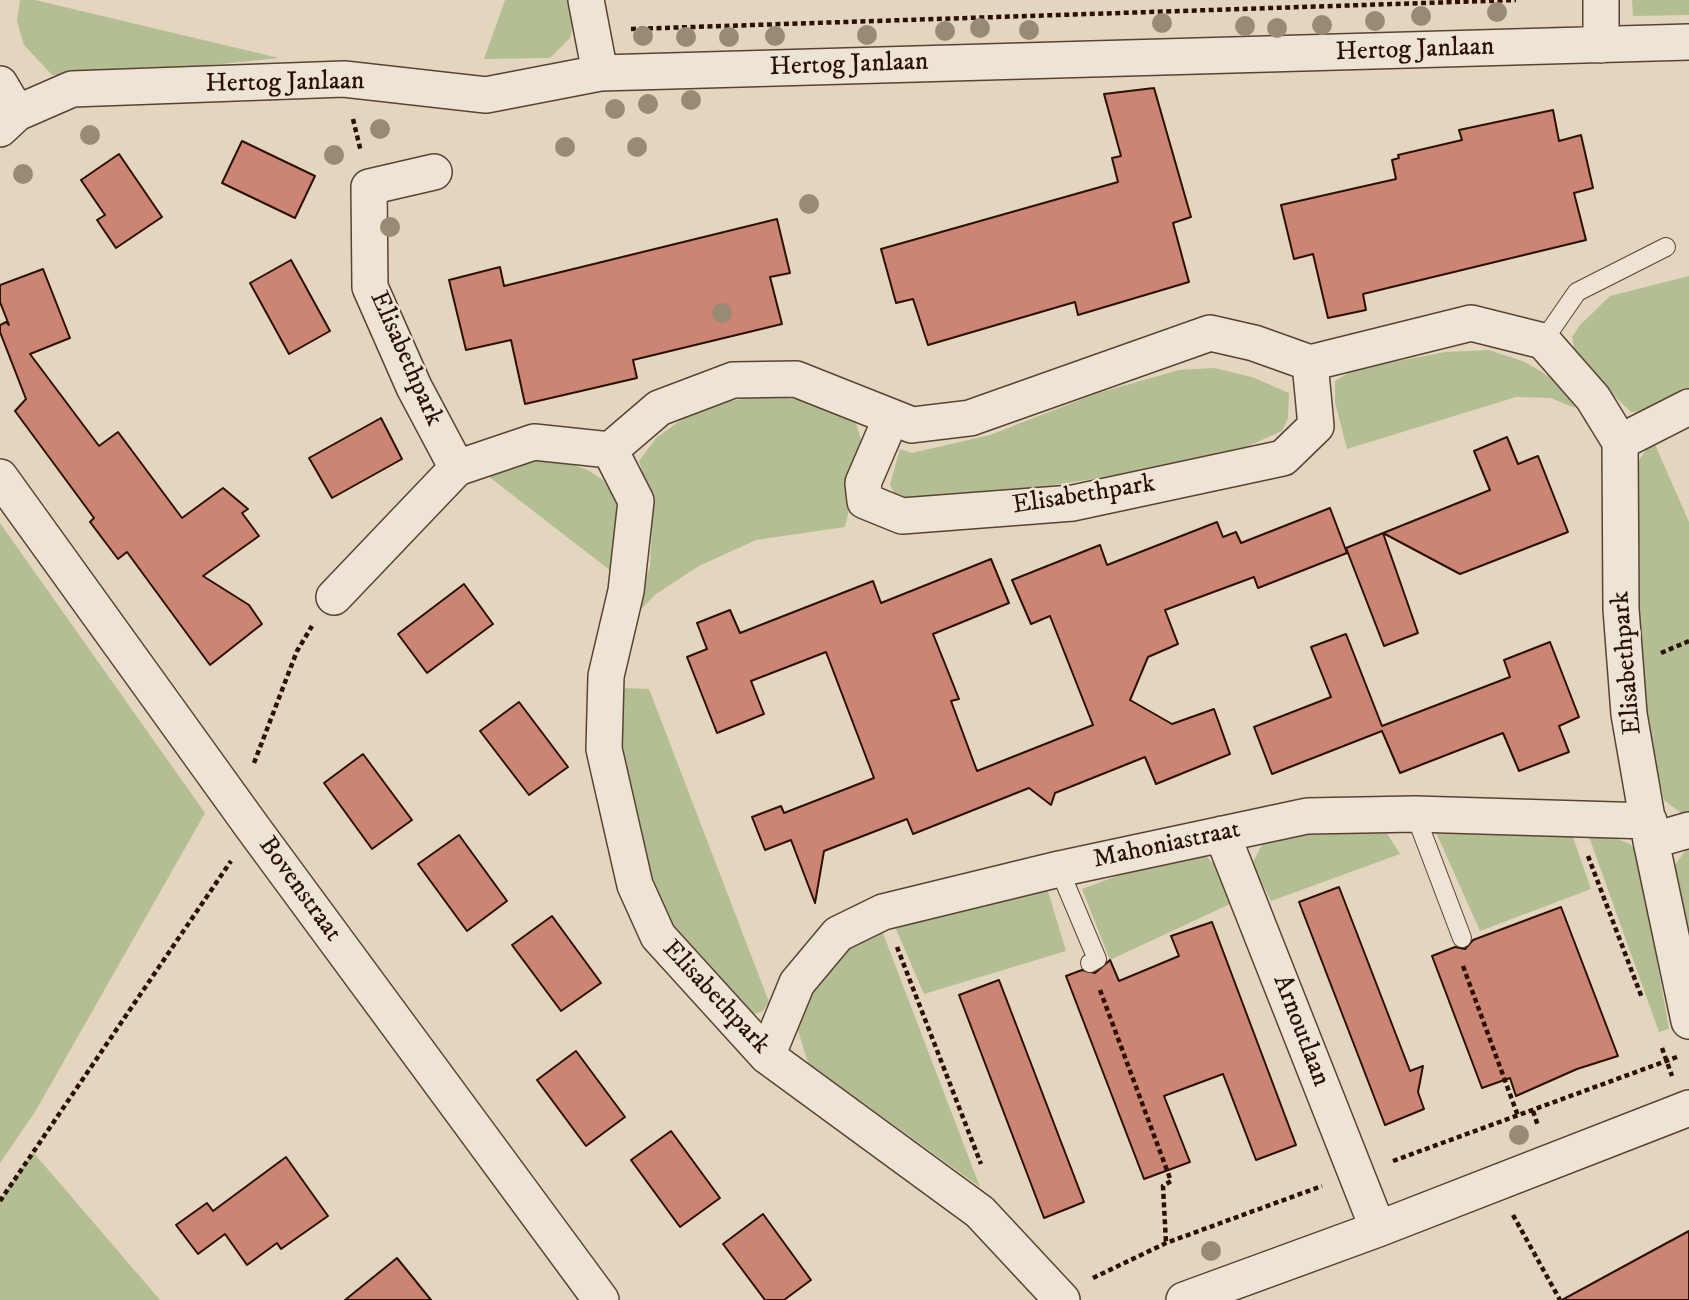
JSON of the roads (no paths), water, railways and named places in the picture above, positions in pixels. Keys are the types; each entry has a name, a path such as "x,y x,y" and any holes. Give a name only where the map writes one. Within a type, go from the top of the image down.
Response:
{"street":[{"path":"1601,0 1601,46"},
{"path":"589,15 600,73"},
{"name":"Hertog Janlaan","path":"5,109 72,89 344,79 486,95 600,73 1689,42"},
{"name":"Elisabethpark","path":"434,172 369,187 370,287 414,387 457,468"},
{"path":"334,597 457,468 534,442 610,450 659,408 733,380 796,379 912,425 970,418 1209,333 1254,343 1310,363 1471,323 1543,341 1593,398 1620,442 1689,407"},
{"name":"Elisabethpark","path":"891,418 863,483 866,501 902,516 1073,503 1283,458 1316,426 1310,363"},
{"name":"Elisabethpark","path":"1620,442 1620,609 1629,714 1689,1021"},
{"name":"Elisabethpark","path":"610,450 636,501 625,591 606,676 604,749 635,885 657,936 766,1056 980,1212 1062,1300"},
{"name":"Bovenstraat","path":"0,477 253,828 601,1300"},
{"name":"Mahoniastraat","path":"766,1056 797,983 838,934 883,912 1059,869 1307,816 1415,814 1574,819 1650,831"},
{"path":"1650,831 1689,830"},
{"name":"Arnoutlaan","path":"1222,834 1378,1229"},
{"path":"1184,1300 1378,1229 1687,1108"}],"lane":[{"path":"1543,341 1577,292 1666,247"},
{"path":"1415,814 1462,938"},
{"path":"1059,869 1097,959 1090,963"}]}
